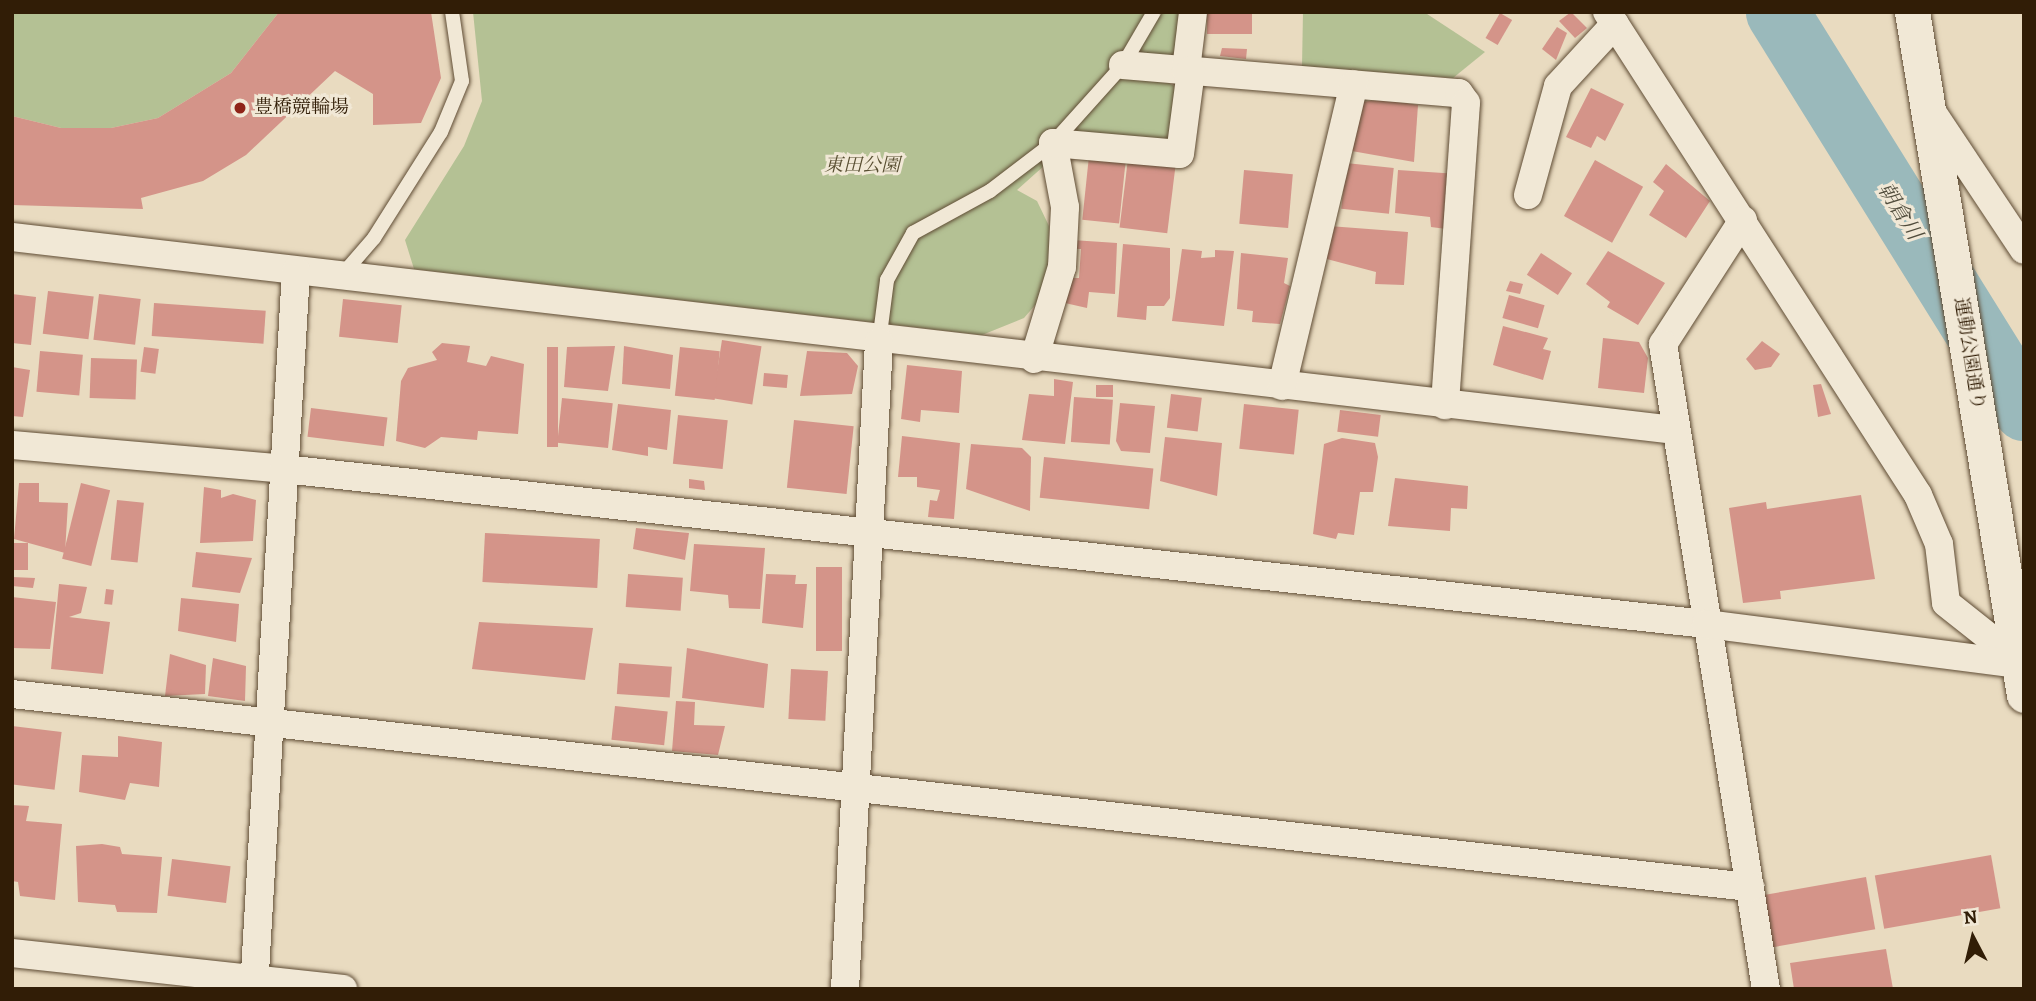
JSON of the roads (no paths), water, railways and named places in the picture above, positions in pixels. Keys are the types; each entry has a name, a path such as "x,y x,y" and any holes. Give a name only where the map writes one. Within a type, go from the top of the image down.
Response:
{"street":[{"path":"1034,359 1062,267 1065,206 1053,143 1180,154 1193,12"},
{"name":"運動公園通り","path":"1912,12 2021,663 2024,695"},
{"path":"1528,195 1558,86 1611,18 1918,495 1939,544 1946,603 2021,663"},
{"path":"1123,65 1459,93 1466,103 1445,405"},
{"path":"1282,386 1354,84"},
{"path":"1928,106 2024,250"},
{"path":"1743,220 1663,344 1766,989"},
{"path":"12,237 879,342 1676,430"},
{"path":"254,984 296,271"},
{"path":"845,989 879,342"},
{"path":"12,445 284,469 868,536 1706,624 2021,663"},
{"path":"12,694 271,721 854,790 1750,887"},
{"path":"12,953 254,984 343,989"}],"lane":[{"path":"341,276 374,238 441,132 462,81 452,12"},
{"path":"879,342 887,280 913,233 990,191 1053,143 1123,65 1154,12"}],"waterway":[{"name":"朝倉川","path":"1777,12 2024,409"}],"place":[{"name":"豊橋競輪場","path":"240,108"}],"park label":[{"name":"東田公園","path":"862,166"}]}
